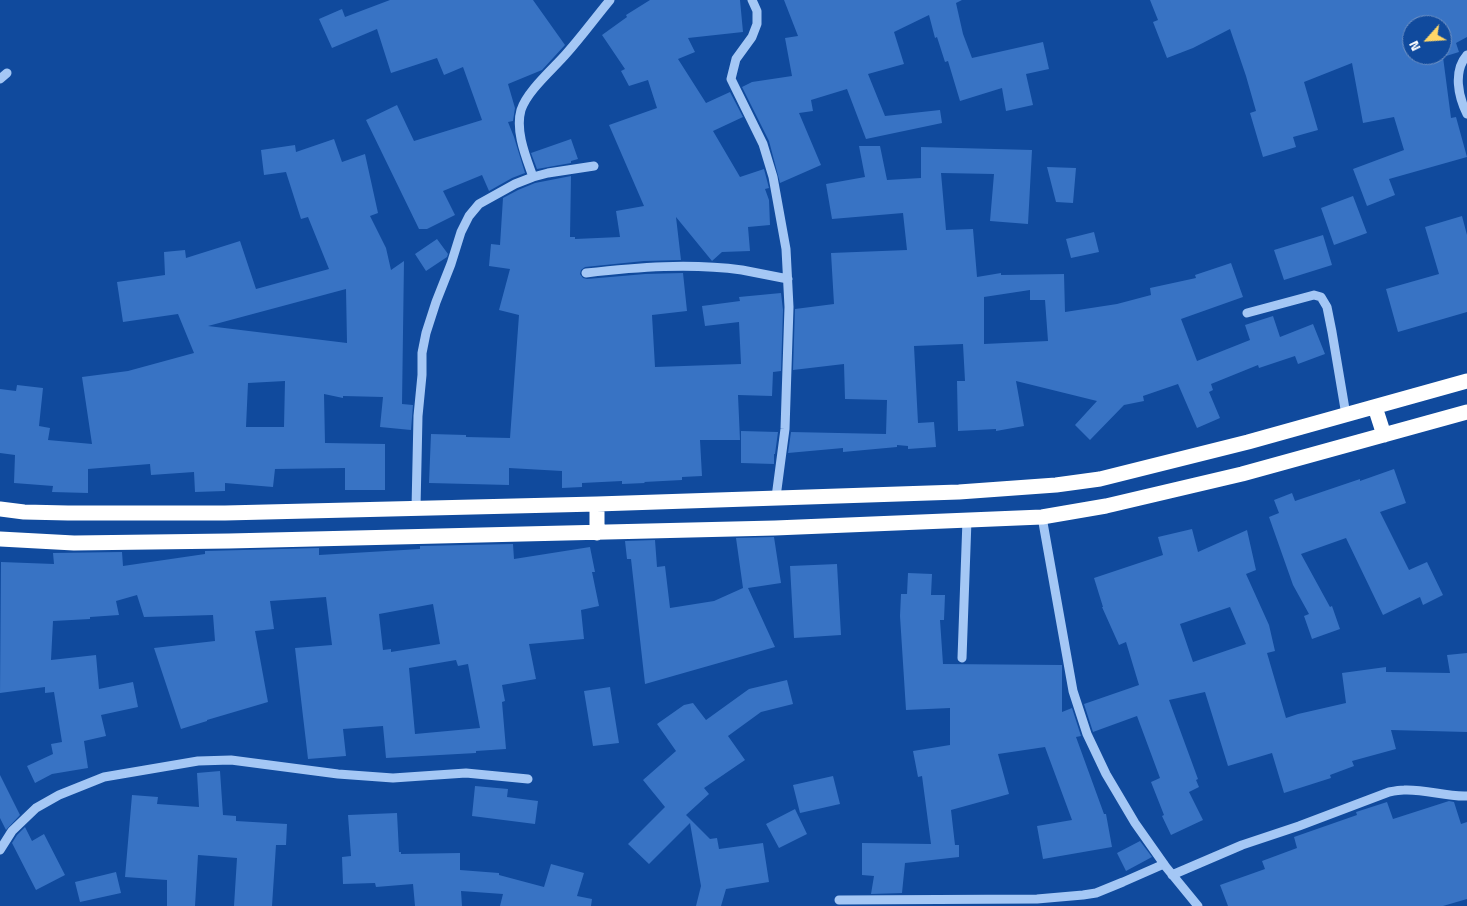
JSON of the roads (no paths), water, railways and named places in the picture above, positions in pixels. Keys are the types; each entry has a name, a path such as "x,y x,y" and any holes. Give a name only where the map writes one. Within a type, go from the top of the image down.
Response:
{"highway":[{"path":"0,509 24,512 68,513 225,513 597,504 968,491 1056,485 1100,479 1248,442 1467,381"},
{"path":"1375,407 1384,435"},
{"path":"0,539 74,544 597,533 1042,517 1106,506 1232,477 1467,412"},
{"path":"597,504 597,533"}],"street":[{"path":"533,177 519,126 521,111 526,98 610,0"},
{"path":"752,0 757,11 757,24 752,37 736,59 731,79 763,144 774,176 786,249 789,306 785,429 776,497"},
{"path":"1467,55 1462,61 1458,82 1462,103 1467,114"},
{"path":"416,508 418,416 422,353 426,333 461,232 469,216 479,204 515,184 548,173 594,166"},
{"path":"586,273 633,268 689,266 742,270 788,279"},
{"path":"1247,313 1314,295 1321,297 1327,307 1346,414"},
{"path":"1042,517 1073,691 1086,734 1106,774 1135,823 1164,864 1198,906"},
{"path":"962,658 967,520"},
{"path":"0,850 12,831 36,808 59,795 104,777 198,762 231,760 338,774 393,778 466,774 528,780"},
{"path":"1172,874 1242,845 1389,792 1404,790 1467,796"},
{"path":"839,900 1038,899 1083,895 1130,880 1164,864"}]}
